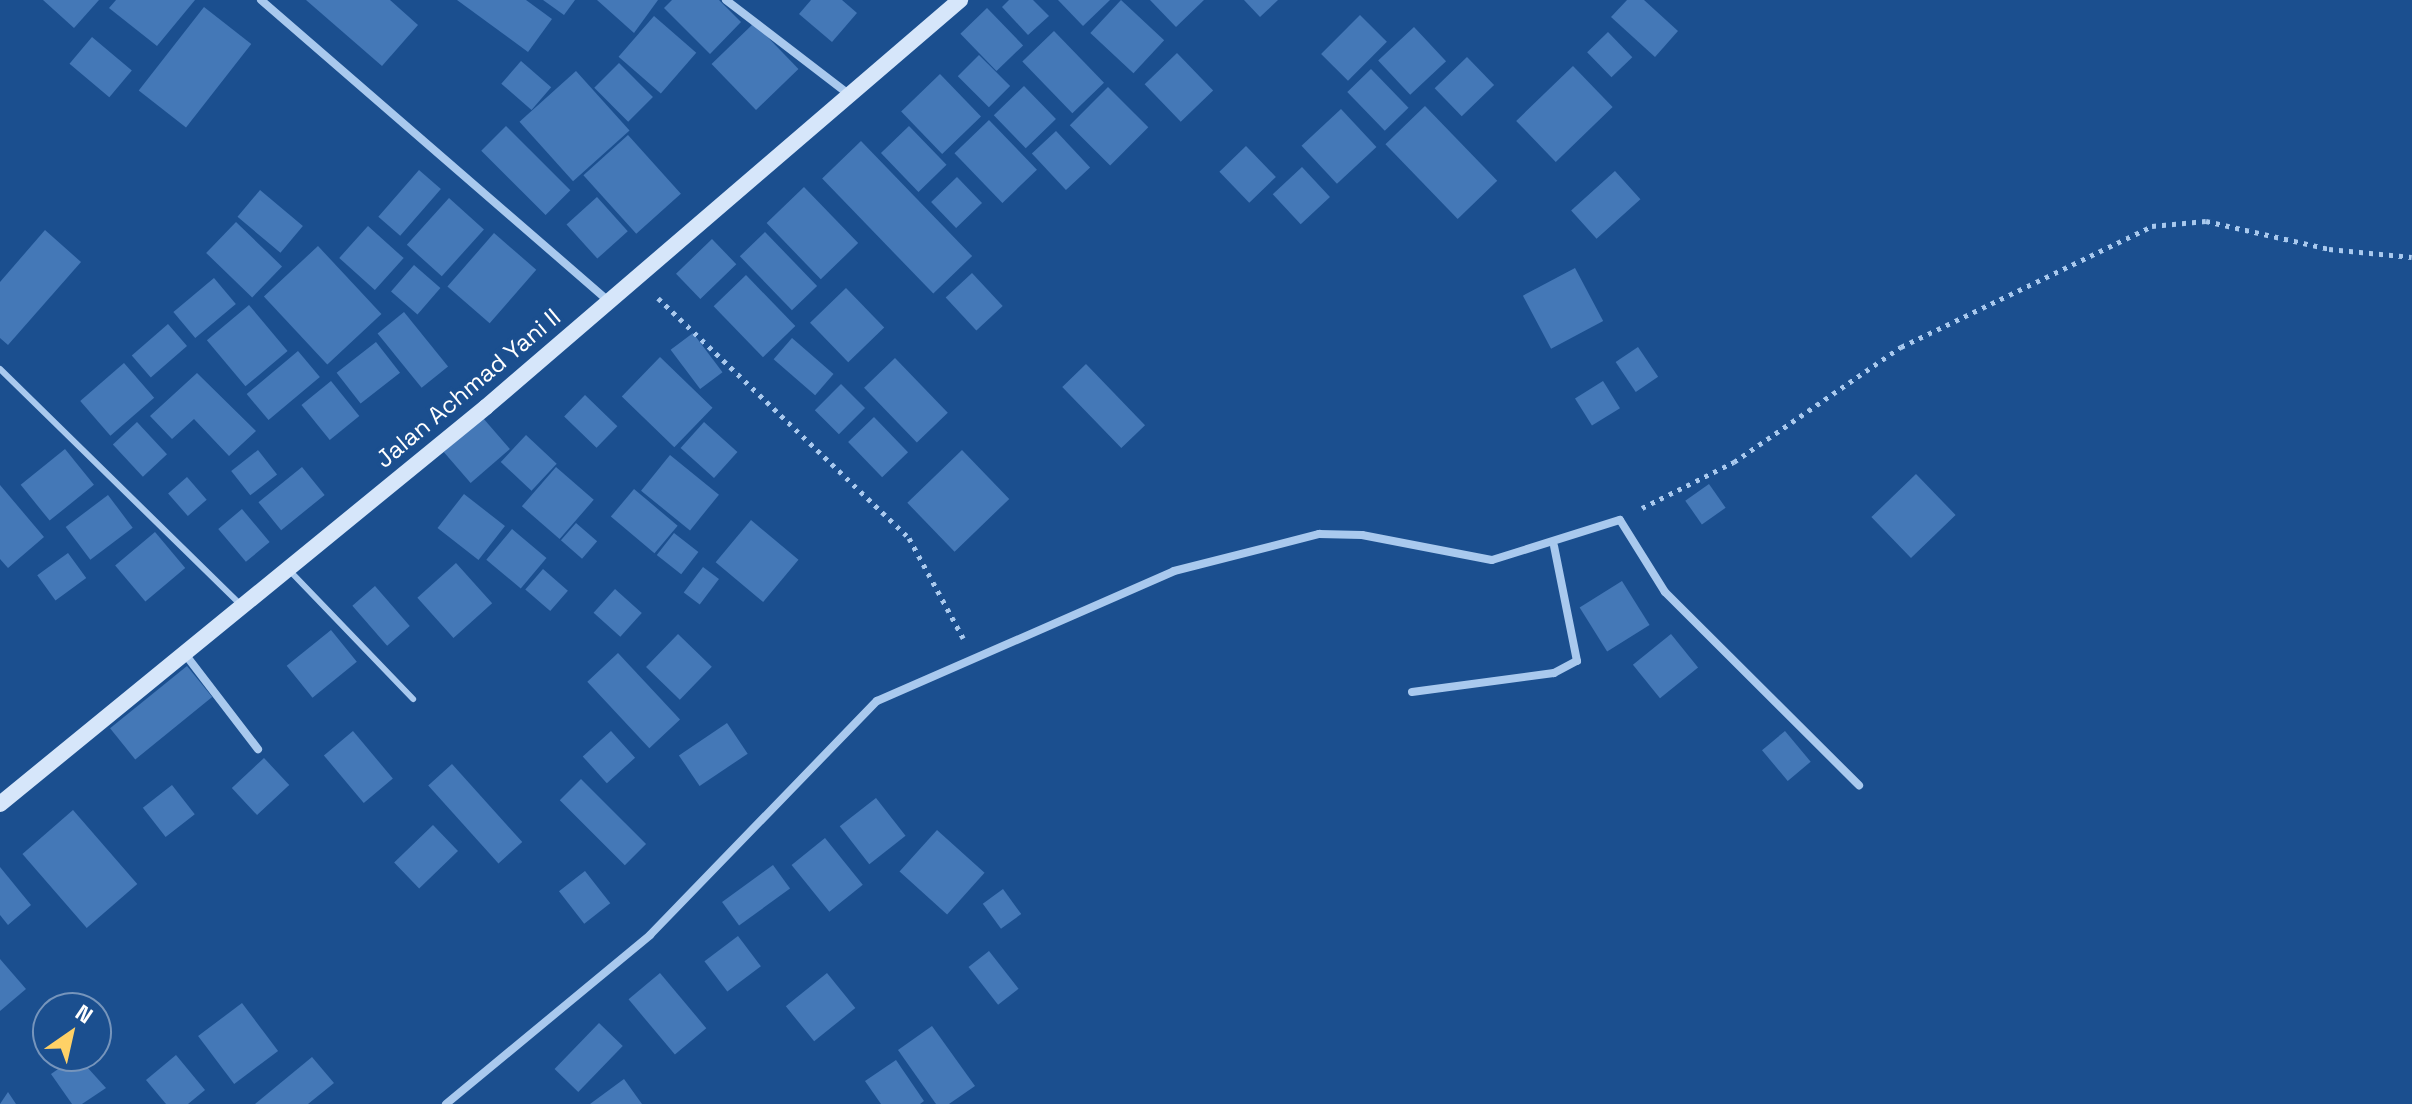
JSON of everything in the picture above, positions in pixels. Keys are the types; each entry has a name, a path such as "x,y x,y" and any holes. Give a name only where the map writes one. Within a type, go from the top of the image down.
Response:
{"street":[{"path":"261,0 609,301"},
{"path":"726,0 854,97"},
{"name":"Jalan Achmad Yani II","path":"0,804 182,650 287,568 854,97 960,0"},
{"path":"446,1104 650,935 877,701 970,655 1174,571 1319,534 1362,535 1467,559 1554,546 1620,520 1665,592 1859,785"},
{"path":"1412,692 1554,673 1577,661 1554,546"},
{"path":"182,650 258,749"}],"lane":[{"path":"0,369 240,604"},
{"path":"287,568 413,699"}],"path":[{"path":"1620,520 1734,462 1901,347 2152,226 2206,221 2317,247 2412,257"},
{"path":"637,278 909,538 944,594 970,655"}],"building":[{"path":"43,0 99,0 74,28"},
{"path":"116,0 195,0 157,46 109,8"},
{"path":"306,0 390,0 418,25 382,66"},
{"path":"457,0 526,0 552,19 528,52"},
{"path":"543,0 575,0 564,15"},
{"path":"597,0 658,0 634,33"},
{"path":"672,0 719,0 741,22 710,54 664,8"},
{"path":"811,0 842,0 857,13 832,42 799,14"},
{"path":"1009,0 1033,0 1049,16 1028,35 1002,7"},
{"path":"1058,0 1110,0 1083,26"},
{"path":"1121,0 1164,40 1133,73 1090,33"},
{"path":"1150,0 1204,0 1176,27"},
{"path":"1244,0 1278,0 1260,17"},
{"path":"1627,0 1644,0 1678,31 1655,57 1611,17"},
{"path":"204,7 251,44 186,127 139,91"},
{"path":"987,8 1023,45 997,71 960,34"},
{"path":"1360,15 1387,42 1348,81 1321,54"},
{"path":"654,16 696,53 661,93 619,57"},
{"path":"754,23 798,69 756,110 712,64"},
{"path":"1414,27 1446,61 1410,95 1378,60"},
{"path":"1054,31 1104,83 1072,113 1022,62"},
{"path":"1608,32 1632,57 1611,77 1587,52"},
{"path":"92,37 132,70 109,97 70,64"},
{"path":"1177,53 1213,90 1181,122 1145,84"},
{"path":"979,55 1010,86 989,107 958,76"},
{"path":"1467,57 1494,85 1462,116 1435,88"},
{"path":"521,61 551,87 532,110 501,84"},
{"path":"619,63 653,97 628,122 594,88"},
{"path":"1573,66 1613,107 1556,162 1516,121"},
{"path":"1371,69 1409,108 1385,131 1347,92"},
{"path":"576,71 630,130 573,181 520,122"},
{"path":"940,74 981,116 942,154 901,112"},
{"path":"1024,86 1056,119 1026,148 994,115"},
{"path":"1108,87 1148,127 1110,165 1070,125"},
{"path":"1425,106 1497,181 1458,219 1385,144"},
{"path":"1341,109 1376,147 1337,184 1302,146"},
{"path":"989,120 1037,170 1002,203 954,153"},
{"path":"506,126 570,190 546,215 481,151"},
{"path":"909,126 947,165 918,192 881,153"},
{"path":"1056,131 1090,168 1066,190 1032,154"},
{"path":"628,135 681,194 636,234 583,175"},
{"path":"861,141 972,256 933,294 822,179"},
{"path":"1246,146 1276,177 1249,203 1219,172"},
{"path":"1302,167 1330,197 1301,224 1273,194"},
{"path":"419,170 441,189 400,236 378,217"},
{"path":"1615,171 1640,199 1597,239 1571,210"},
{"path":"957,177 982,203 956,228 931,202"},
{"path":"804,187 858,243 821,279 767,223"},
{"path":"260,190 303,226 280,253 238,217"},
{"path":"597,197 628,231 597,259 567,224"},
{"path":"449,198 484,229 442,276 407,245"},
{"path":"236,222 282,266 252,297 206,253"},
{"path":"368,226 404,258 375,290 339,258"},
{"path":"45,230 81,262 8,345 0,338 0,282"},
{"path":"765,232 817,286 792,310 740,256"},
{"path":"494,233 536,270 490,323 447,287"},
{"path":"712,239 736,264 700,299 676,274"},
{"path":"318,246 381,314 327,364 264,296"},
{"path":"414,265 440,288 417,314 391,291"},
{"path":"1575,268 1603,321 1551,349 1523,296"},
{"path":"972,273 1003,306 976,330 946,298"},
{"path":"746,275 795,326 763,357 714,306"},
{"path":"214,278 236,304 195,338 173,312"},
{"path":"846,288 884,328 848,362 810,323"},
{"path":"249,305 288,351 245,386 207,340"},
{"path":"404,312 448,366 422,388 378,333"},
{"path":"168,324 187,346 151,377 132,355"},
{"path":"693,333 722,372 700,389 671,350"},
{"path":"792,338 834,374 815,395 774,359"},
{"path":"376,342 400,373 361,404 337,373"},
{"path":"1638,347 1658,377 1636,392 1616,362"},
{"path":"298,351 320,377 269,420 247,394"},
{"path":"660,357 713,408 674,447 622,397"},
{"path":"895,358 948,413 917,443 864,388"},
{"path":"124,363 154,398 110,436 80,401"},
{"path":"1086,364 1145,425 1121,448 1062,387"},
{"path":"197,373 256,431 229,456 194,419 172,439 150,416"},
{"path":"331,381 359,416 330,440 301,405"},
{"path":"1603,381 1620,408 1592,426 1575,398"},
{"path":"841,384 865,408 839,434 815,410"},
{"path":"585,395 617,426 597,448 564,417"},
{"path":"874,417 908,452 882,477 848,442"},
{"path":"483,418 510,449 471,483 444,452"},
{"path":"137,422 167,454 143,477 113,445"},
{"path":"704,422 737,452 714,478 681,448"},
{"path":"526,435 557,464 531,491 501,462"},
{"path":"65,449 94,485 50,521 21,485"},
{"path":"258,450 277,474 250,495 231,471"},
{"path":"962,450 1009,499 955,552 907,503"},
{"path":"670,455 719,495 690,530 641,491"},
{"path":"302,467 325,495 281,530 258,502"},
{"path":"556,467 594,500 560,539 522,506"},
{"path":"1916,474 1956,515 1911,558 1871,517"},
{"path":"187,477 207,500 188,516 168,493"},
{"path":"1709,484 1726,508 1702,524 1685,501"},
{"path":"0,485 44,537 8,568 0,559"},
{"path":"634,489 678,526 655,553 611,517"},
{"path":"464,494 505,526 479,560 438,528"},
{"path":"108,495 133,528 90,560 66,527"},
{"path":"242,509 270,542 246,562 218,529"},
{"path":"751,520 798,560 763,602 716,562"},
{"path":"576,523 597,541 582,559 561,540"},
{"path":"512,529 546,558 521,589 486,560"},
{"path":"155,532 185,568 145,601 115,565"},
{"path":"674,533 698,552 681,574 657,555"},
{"path":"68,553 86,578 55,600 37,575"},
{"path":"456,563 492,603 453,638 417,598"},
{"path":"703,567 719,579 700,605 684,593"},
{"path":"543,569 568,591 550,611 525,589"},
{"path":"1622,581 1650,625 1607,652 1580,607"},
{"path":"375,586 410,626 387,646 352,606"},
{"path":"615,589 642,613 620,637 594,613"},
{"path":"331,630 357,662 313,698 287,666"},
{"path":"678,634 712,667 680,700 646,667"},
{"path":"1671,634 1698,667 1660,698 1633,665"},
{"path":"618,653 680,720 649,748 587,682"},
{"path":"187,666 212,697 135,759 110,728"},
{"path":"727,723 748,754 700,786 679,755"},
{"path":"353,731 393,778 364,803 324,755"},
{"path":"611,731 635,758 607,783 583,756"},
{"path":"1785,731 1811,762 1788,781 1762,750"},
{"path":"264,758 289,785 257,815 232,788"},
{"path":"452,764 522,842 498,863 428,785"},
{"path":"581,779 646,844 625,865 560,800"},
{"path":"172,785 195,814 166,837 143,808"},
{"path":"876,798 906,836 869,864 840,826"},
{"path":"73,810 137,884 87,928 22,854"},
{"path":"433,825 458,851 419,888 394,863"},
{"path":"937,830 985,873 947,914 900,872"},
{"path":"825,838 863,885 829,912 792,865"},
{"path":"773,865 790,888 739,925 722,902"},
{"path":"0,867 31,905 8,925 0,915"},
{"path":"585,871 610,903 584,924 559,891"},
{"path":"1003,889 1021,914 1001,929 983,904"},
{"path":"738,936 761,966 727,992 704,961"},
{"path":"989,951 1019,989 998,1005 969,967"},
{"path":"0,959 26,989 0,1011"},
{"path":"660,973 706,1028 675,1055 629,999"},
{"path":"827,973 855,1008 814,1041 786,1006"},
{"path":"242,1003 278,1051 234,1084 198,1036"},
{"path":"599,1023 623,1046 578,1092 555,1069"},
{"path":"932,1026 975,1086 949,1104 936,1104 898,1050"},
{"path":"176,1055 205,1090 188,1104 166,1104 146,1080"},
{"path":"312,1057 334,1083 308,1104 255,1104"},
{"path":"896,1060 924,1101 920,1104 881,1104 865,1081"},
{"path":"92,1072 106,1088 82,1104 72,1104 51,1074"},
{"path":"624,1079 642,1104 590,1104"},
{"path":"8,1092 16,1104 0,1104"}]}
